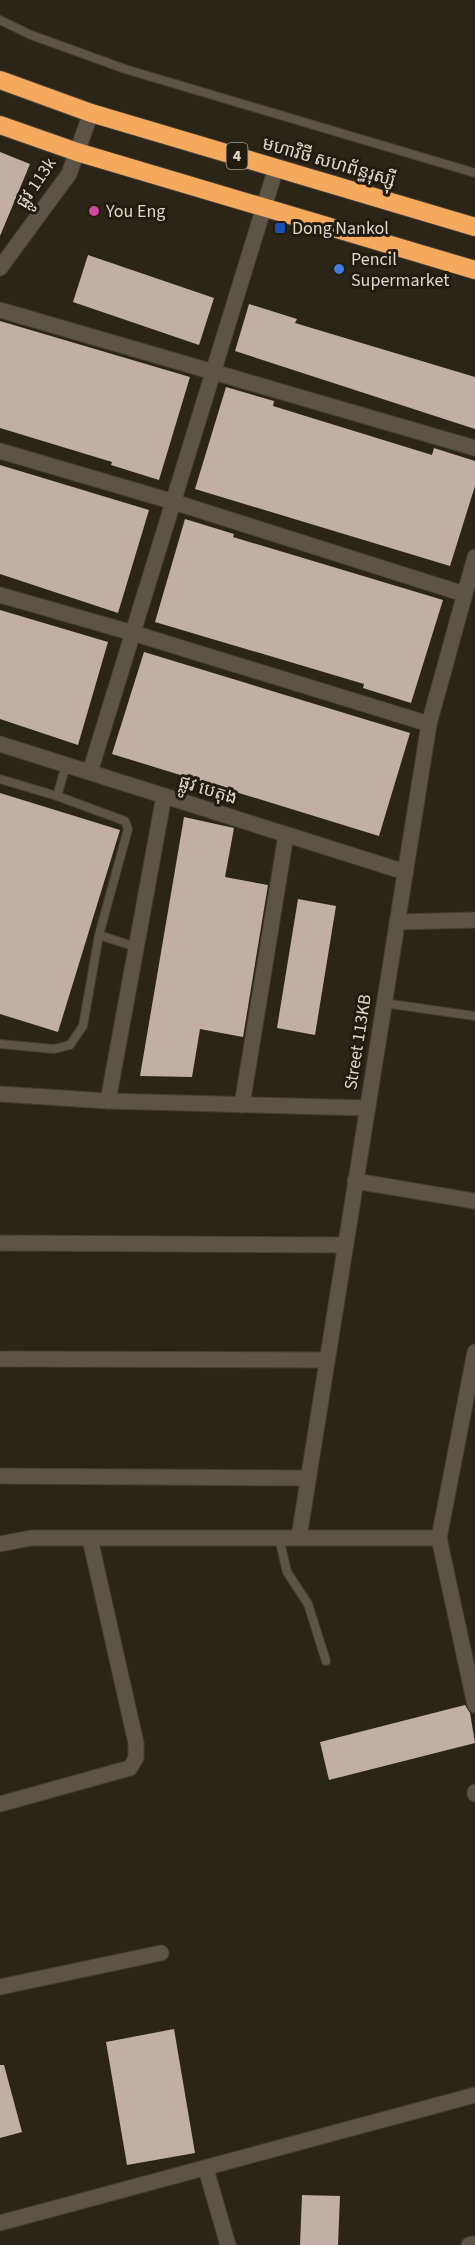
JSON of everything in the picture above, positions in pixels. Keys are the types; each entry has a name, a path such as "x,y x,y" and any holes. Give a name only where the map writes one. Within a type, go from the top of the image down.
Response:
{"highway":[{"name":"មហាវិថី សហព័ន្ធរុស្ស៊ី","path":"0,80 91,113 475,227"},
{"name":"4","path":"0,125 77,152 475,270"}],"street":[{"name":"ផ្លូវ 113k","path":"0,268 69,174 91,113"},
{"path":"90,772 276,168"},
{"path":"0,310 475,448"},
{"path":"0,451 174,502 464,594"},
{"name":"Street 113KB","path":"299,1537 429,724 475,557"},
{"path":"0,595 133,633 429,724"},
{"name":"ផ្លូវ បេតុង","path":"0,744 405,872"},
{"path":"108,1101 164,796"},
{"path":"242,1105 286,835"},
{"path":"397,922 475,920"},
{"path":"0,1094 108,1101 367,1108"},
{"path":"355,1181 475,1201"},
{"path":"0,1244 345,1245"},
{"path":"475,1352 439,1538 475,1705"},
{"path":"0,1359 327,1360"},
{"path":"0,1476 308,1478"},
{"path":"0,1544 31,1538 439,1538"},
{"path":"0,1804 130,1768 136,1758 136,1743 90,1539"},
{"path":"0,1987 161,1953"},
{"path":"0,2223 475,2095"},
{"path":"206,2169 228,2245"},
{"path":"469,2245 475,2244"}],"lane":[{"path":"0,20 31,35 125,69 475,173"},
{"path":"57,796 66,765"},
{"path":"0,779 57,796 127,823 124,853 99,935 83,1026 70,1045 54,1049 0,1044"},
{"path":"99,935 136,947"},
{"path":"384,1003 475,1016"},
{"path":"279,1537 286,1572 308,1604 326,1661"}],"building":[{"path":"0,152 30,164 0,236"},
{"path":"88,255 214,298 199,345 73,302"},
{"path":"249,304 297,319 295,323 475,377 475,429 235,351"},
{"path":"0,321 190,377 159,480 111,465 112,462 0,428"},
{"path":"226,387 274,401 273,406 432,455 434,448 475,461 475,486 450,566 195,489"},
{"path":"0,465 149,510 118,613 0,574"},
{"path":"185,519 234,534 233,537 443,600 411,703 363,688 364,684 155,622"},
{"path":"0,610 108,642 78,745 0,719"},
{"path":"144,652 410,733 379,836 112,754"},
{"path":"0,793 120,830 58,1032 0,1014"},
{"path":"184,817 234,828 225,877 268,885 243,1037 200,1029 192,1077 140,1076"},
{"path":"298,899 336,906 315,1035 277,1028"},
{"path":"465,1705 470,1713 475,1743 329,1780 320,1742"},
{"path":"174,2029 195,2153 127,2165 106,2042"},
{"path":"0,2065 4,2065 22,2132 0,2138"},
{"path":"302,2195 340,2196 338,2245 300,2245"}],"place":[{"name":"You Eng","path":"94,211"},
{"name":"Dong Nankol","path":"280,228"},
{"name":"Pencil Supermarket","path":"339,269"}]}
